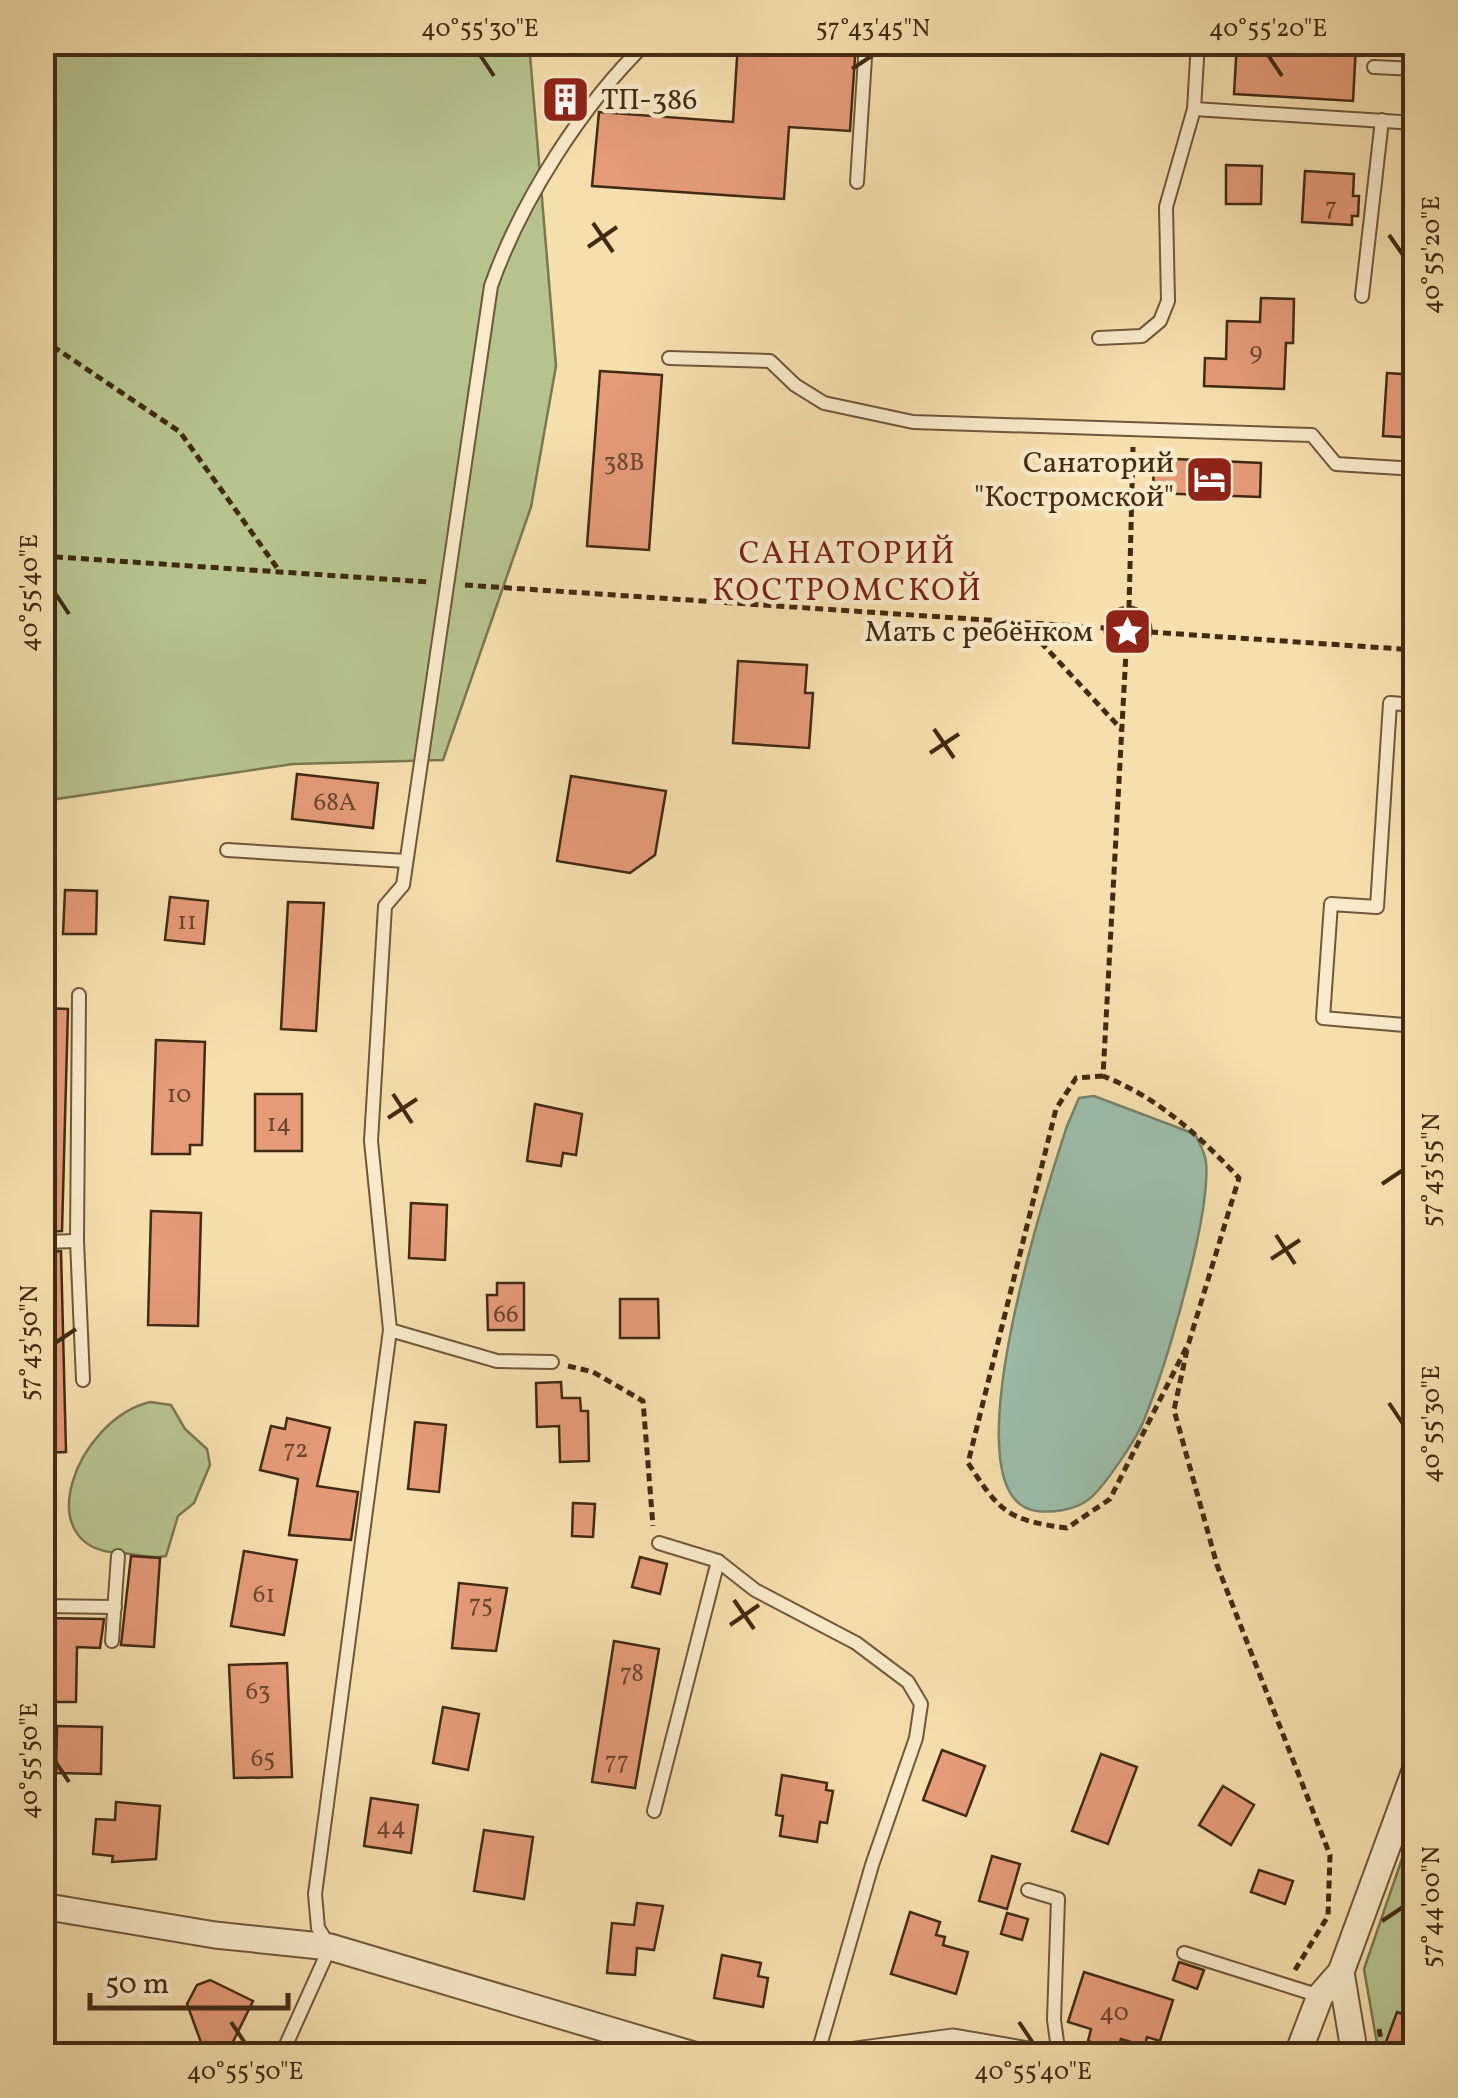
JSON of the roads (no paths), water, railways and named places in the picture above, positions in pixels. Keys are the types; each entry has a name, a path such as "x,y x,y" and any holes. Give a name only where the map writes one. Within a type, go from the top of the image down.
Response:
{"street":[{"path":"1298,2056 1320,1996 1341,1972 1416,1768"},
{"path":"42,1906 215,1935 330,1947 697,2056"},
{"path":"1341,1972 1355,2056"},
{"path":"848,2056 951,2049 1034,2056"}],"lane":[{"path":"281,2056 330,1947 318,1928 315,1894 390,1330 372,1141 385,906 403,886 491,286 508,239 584,110 647,42"},
{"path":"857,182 866,42"},
{"path":"1099,338 1142,336 1160,321 1168,301 1166,207 1194,110 1198,42"},
{"path":"1374,68 1416,68"},
{"path":"1194,110 1416,123"},
{"path":"1362,296 1382,120"},
{"path":"670,358 770,362 795,385 824,402 912,422 1312,435 1336,464 1416,469"},
{"path":"1416,705 1390,704 1377,907 1330,904 1323,1018 1416,1026"},
{"path":"227,850 406,862"},
{"path":"79,995 77,1240 83,1380"},
{"path":"42,1242 77,1240"},
{"path":"390,1330 497,1361 552,1362"},
{"path":"658,1543 718,1561 755,1590 856,1642 908,1682 921,1704 916,1738 872,1865 817,2056"},
{"path":"112,1642 118,1556"},
{"path":"654,1811 718,1561"},
{"path":"42,1588 48,1606 115,1608"},
{"path":"1028,1890 1058,1899 1054,2020 1059,2056"},
{"path":"1184,1953 1320,1996"}],"place":[{"name":"ТП-386","path":"566,99"},
{"name":"Санаторий \"Костромской\"","path":"1209,479"},
{"name":"Мать с ребёнком","path":"1128,631"}],"district":[{"name":"САНАТОРИЙ КОСТРОМСКОЙ","path":"848,570"}]}
